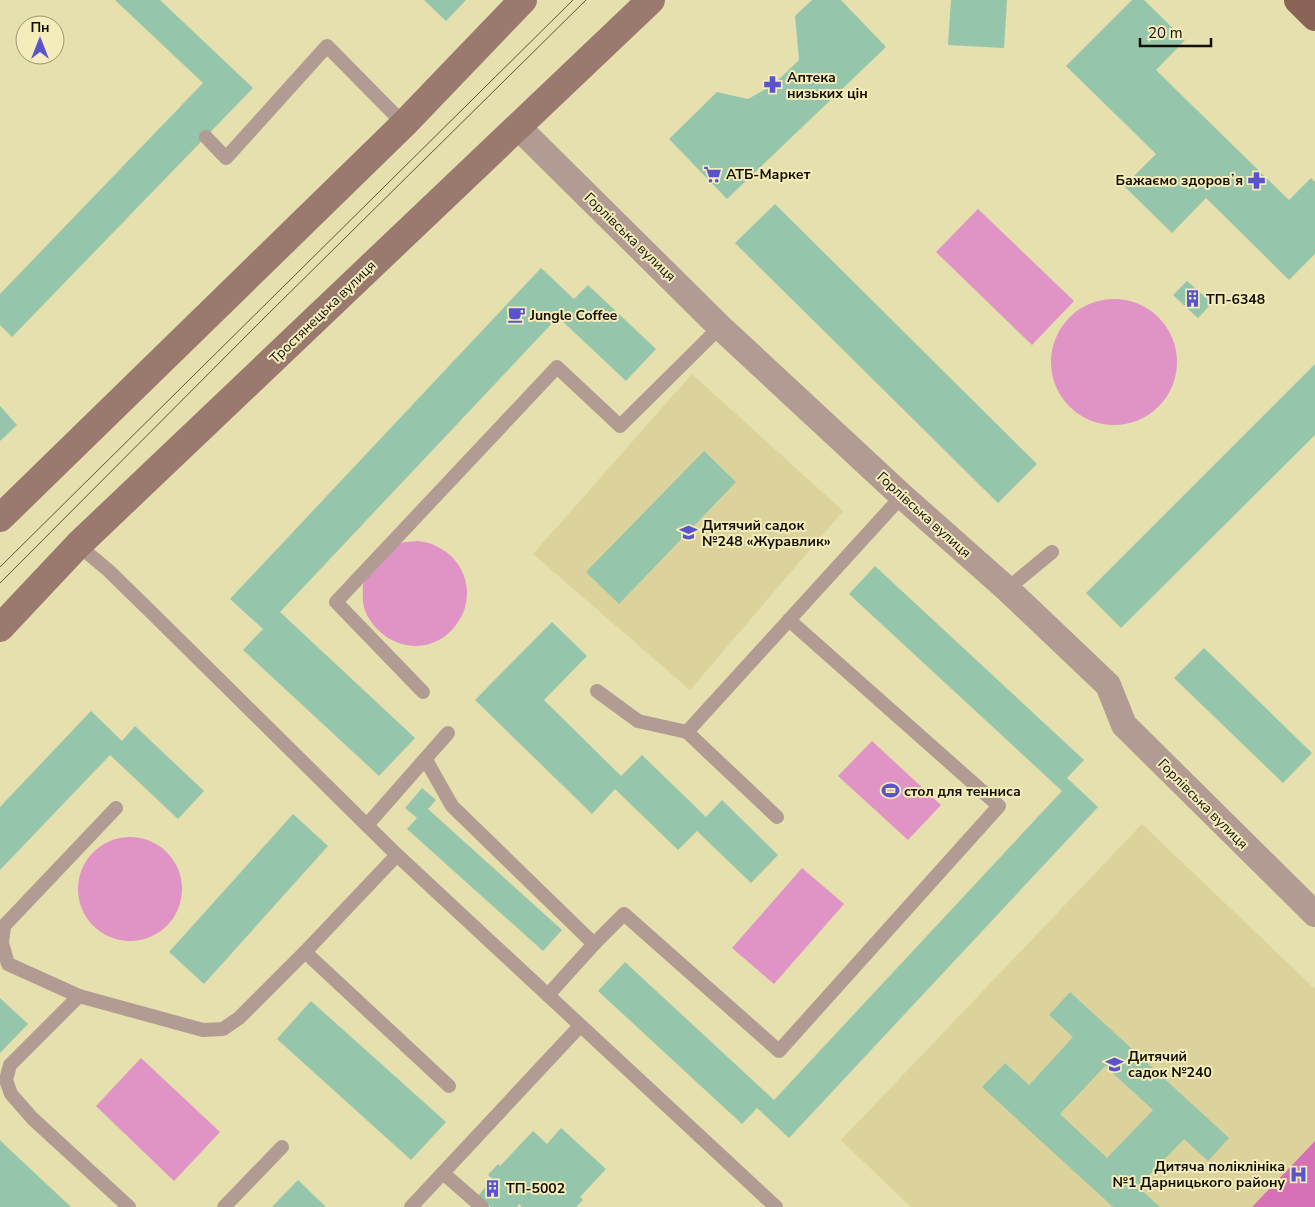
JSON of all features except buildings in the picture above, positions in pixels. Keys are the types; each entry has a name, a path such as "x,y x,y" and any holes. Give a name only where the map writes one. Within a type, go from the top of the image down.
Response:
{"main road":[{"path":"0,518 404,124 523,0"},
{"name":"Тростянецька вулиця","path":"0,628 78,544 651,0"},
{"path":"1298,0 1315,17"}],"street":[{"name":"Горлівська вулиця","path":"518,127 720,327 902,496 1007,589 1108,685 1124,726 1315,914"}],"lane":[{"path":"206,137 226,158 327,46 404,124"},
{"path":"424,692 336,602 557,367 620,426 720,327"},
{"path":"687,732 902,496"},
{"path":"78,544 148,608 397,855 776,1207"},
{"path":"1007,589 1052,552"},
{"path":"548,995 624,914 779,1051 999,806 789,620"},
{"path":"597,691 638,721 687,732 777,817"},
{"path":"367,826 448,734"},
{"path":"426,760 452,806 594,944"},
{"path":"116,808 4,926 2,943 8,964 79,996 203,1030 223,1029 239,1018 397,855"},
{"path":"305,952 449,1086"},
{"path":"79,996 10,1065 6,1080 11,1094 33,1119 129,1207"},
{"path":"411,1207 580,1026"},
{"path":"224,1207 282,1148"},
{"path":"443,1173 482,1207"}],"shaded area":[{"path":"978,209 1074,301 1032,345 936,252"},
{"path":"1114,299 1138,304 1149,309 1159,317 1167,327 1172,338 1177,362 1172,386 1167,397 1159,407 1149,415 1138,420 1114,425 1090,420 1079,415 1069,407 1061,397 1056,386 1051,362 1056,338 1061,327 1069,317 1079,309 1090,304"},
{"name":"Дитячий садок №248 «Журавлик»","path":"692,374 843,511 690,690 533,554"},
{"path":"418,541 434,545 447,552 455,560 466,581 467,592 462,614 456,625 447,635 436,642 412,646 389,638 378,630 365,611 363,587 364,581 391,550 403,542"},
{"name":"стол для тенниса","path":"872,741 941,805 908,840 838,776"},
{"name":"Дитячий садок №240","path":"1142,824 1315,989 1315,1207 911,1207 841,1140"},
{"path":"130,837 150,841 167,852 178,869 182,889 178,909 167,926 150,937 130,941 110,937 93,926 82,909 78,889 82,869 93,852 110,841"},
{"path":"802,868 844,904 774,984 732,948"},
{"path":"141,1058 220,1132 174,1181 96,1106"},
{"name":"Дитяча поліклініка №1 Дарницького району","path":"1315,1141 1315,1207 1252,1207"}],"tram line":[{"path":"0,567 573,0"},
{"path":"0,583 264,318 586,0"}],"place":[{"name":"Аптека низьких цін","path":"773,85"},
{"name":"АТБ-Маркет","path":"712,174"},
{"name":"Бажаємо здоровʼя","path":"1257,180"},
{"name":"ТП-6348","path":"1192,299"},
{"name":"Jungle Coffee","path":"516,315"},
{"name":"Дитячий садок №248 «Журавлик»","path":"688,533"},
{"name":"стол для тенниса","path":"890,791"},
{"name":"Дитячий садок №240","path":"1114,1064"},
{"name":"Дитяча поліклініка №1 Дарницького району","path":"1299,1174"},
{"name":"ТП-5002","path":"492,1188"}]}
